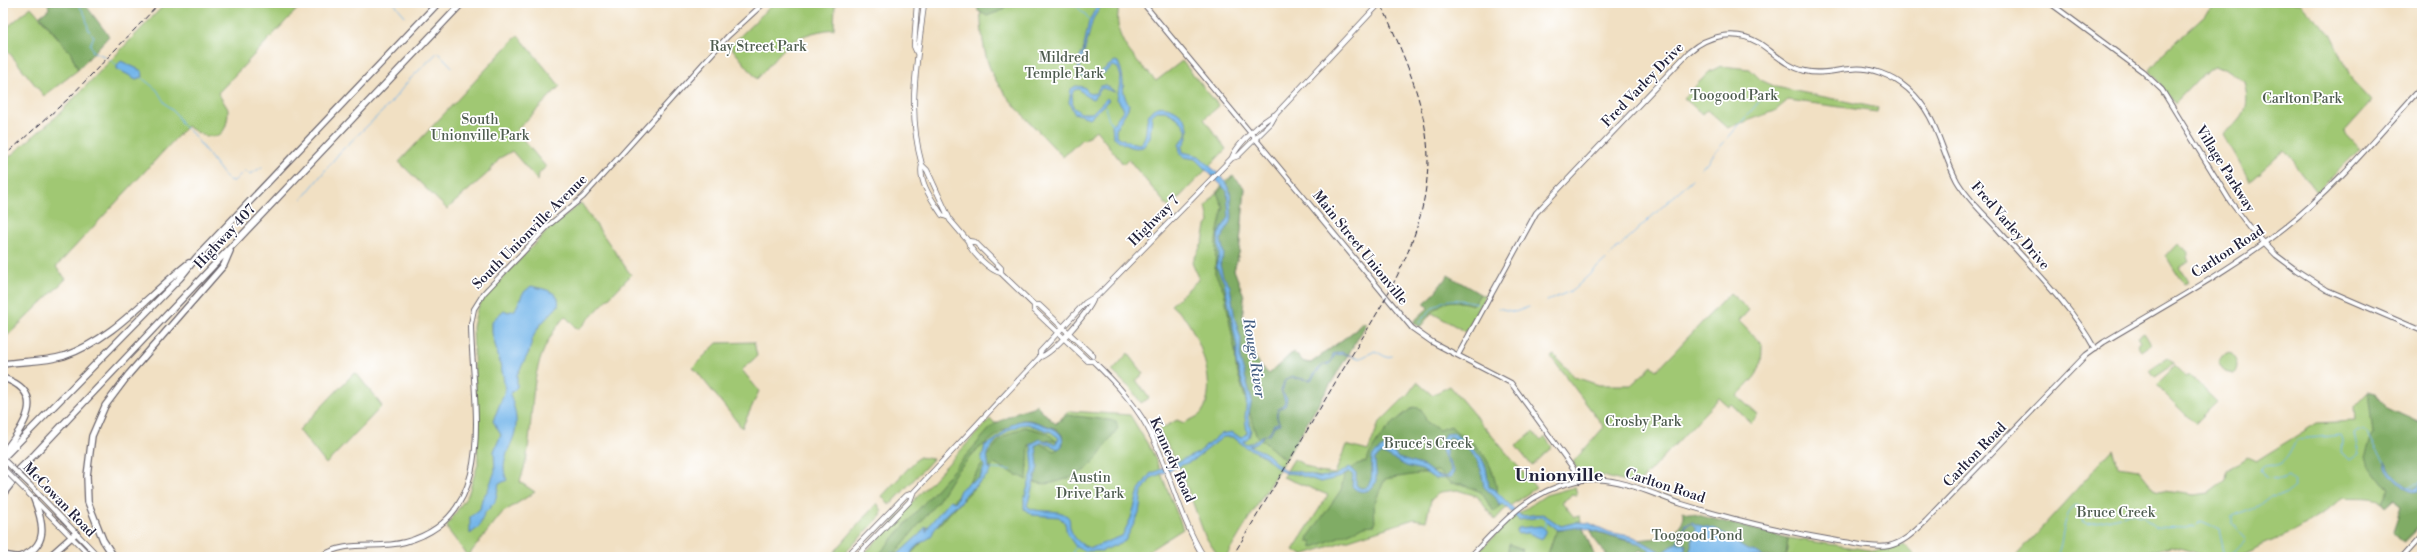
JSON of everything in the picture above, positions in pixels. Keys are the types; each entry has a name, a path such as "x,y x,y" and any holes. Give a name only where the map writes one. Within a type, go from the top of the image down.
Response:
{"highway":[{"name":"Highway 407","path":"3,458 180,278 196,258 438,3"},
{"name":"Highway 407","path":"3,485 28,461 462,3"},
{"path":"114,557 103,540 88,502 87,476 92,436 105,406 129,374 224,266 232,246"},
{"path":"3,364 40,361 64,356 91,343 108,333 196,258"},
{"path":"3,378 20,386 29,401 28,416 24,426 3,454"},
{"path":"3,494 28,461"},
{"path":"18,557 30,553 38,544 41,536 42,517 34,499"},
{"path":"49,557 74,535"},
{"path":"3,555 15,557"}],"main road":[{"name":"South Unionville Avenue","path":"320,557 329,552 347,546 387,545 411,540 438,526 453,512 468,488 475,464 471,324 477,302 549,225 583,197 728,36 764,3"},
{"name":"Kennedy Road","path":"917,3 914,46 917,52"},
{"name":"Kennedy Road","path":"924,3 919,47 917,52 913,113 922,166 921,173 927,190 942,215 947,217 968,241 969,246 980,258 996,272 1002,273"},
{"name":"Main Street Unionville","path":"1143,3 1412,328 1430,340 1512,384 1573,468 1580,481"},
{"name":"Highway 7","path":"846,557 905,496 913,492 1040,358 1045,356 1089,309 1093,300 1219,170 1232,158 1238,156 1271,123 1276,114 1380,3"},
{"name":"Village Parkway","path":"2050,3 2142,71 2162,90 2230,201 2263,242 2296,270 2327,290 2422,331"},
{"name":"Fred Varley Drive","path":"1458,355 1531,220 1542,206 1689,52 1710,39 1727,35 1743,37 1757,42 1790,65 1804,71 1821,72 1866,69 1885,75 1908,89 1921,101 1931,116 1948,161 1964,191 2075,317 2095,349"},
{"name":"Carlton Road","path":"1470,557 1519,507 1545,491 1580,481 1595,480 1621,483 1718,514 1795,533 1869,546 1893,545 1907,538 1922,525 2080,361 2095,349 2240,260 2283,229 2325,191 2422,87"},
{"name":"Highway 7","path":"1232,158 1234,152 1267,118 1276,114"},
{"name":"Kennedy Road","path":"968,241 975,242 1001,268 1002,273 1034,305 1034,310 1058,333 1088,361 1093,358"},
{"name":"Highway 7","path":"1040,358 1040,352 1085,303 1093,300"},
{"name":"Kennedy Road","path":"1034,305 1040,305 1068,332 1118,385 1136,408 1162,458 1193,536 1204,557"},
{"name":"McCowan Road","path":"3,458 30,485 74,535 91,557"},
{"name":"McCowan Road","path":"3,468 34,499 99,557"},
{"name":"Highway 7","path":"856,557 910,501 913,492"},
{"path":"2402,557 2422,536"}],"green space":[{"path":"48,3 84,3 109,36 78,70 71,53 40,16 49,9"},
{"path":"166,3 303,3 218,93 228,109 225,128 221,134 210,137 203,135 187,126 56,267 66,279 3,340 3,162 56,117"},
{"name":"Ray Street Park","path":"774,3 835,3 834,29 819,31 807,35 790,44 757,79 730,46"},
{"path":"977,3 1007,3 1003,10 987,16 978,11"},
{"name":"Mildred Temple Park","path":"980,3 1120,3 1118,27 1121,37 1132,55 1156,81 1182,61 1219,106 1204,119 1226,149 1169,208 1128,159 1123,164 1096,130 1084,140 1082,139 1063,157 1025,118 1006,95 993,75 984,49"},
{"name":"Carlton Park","path":"2218,3 2300,3 2334,39 2352,80 2372,101 2344,132 2360,149 2317,192 2285,150 2250,181 2222,134 2236,123 2244,112 2247,99 2244,82 2224,68 2214,67 2198,79 2175,103 2149,70 2165,51"},
{"path":"31,7 71,53 78,70 44,96 3,45 3,31"},
{"name":"South Unionville Park","path":"518,35 560,86 516,131 546,167 539,173 538,181 512,151 500,158 488,173 447,209 399,162"},
{"name":"Toogood Park","path":"1721,66 1750,69 1761,80 1776,87 1878,108 1877,112 1788,100 1775,111 1727,128 1707,110 1702,114 1684,98 1709,72"},
{"path":"1233,176 1245,188 1239,253 1234,270 1244,296 1243,315 1248,343 1258,363 1269,374 1293,352 1304,362 1311,363 1357,329 1361,323 1367,323 1226,557 1219,557 1205,536 1180,468 1159,430 1177,420 1184,423 1196,417 1201,414 1207,402 1208,379 1206,366 1198,341 1187,321 1171,305 1199,279 1192,263 1203,242 1206,226 1209,222 1206,206 1226,180"},
{"path":"1233,176 1245,188 1239,253 1234,270 1244,296 1243,315 1248,343 1258,363 1269,374 1293,352 1304,362 1311,363 1357,329 1361,323 1367,323 1285,460 1256,435 1236,367 1235,351 1224,291 1215,273 1216,240 1223,207 1217,193"},
{"path":"581,203 631,275 578,330 565,316 553,332 539,364 535,380 527,453 520,482 535,492 502,513 468,556 448,530 447,525 468,495 478,464 473,327 477,310 483,298 551,227"},
{"path":"2178,243 2188,252 2187,257 2189,262 2179,267 2188,282 2183,284 2166,256"},
{"path":"1448,275 1480,294 1473,305 1454,301 1442,304 1420,327 1413,322 1428,308 1424,303 1432,296"},
{"name":"Crosby Park","path":"1730,293 1749,310 1739,321 1762,345 1761,363 1757,374 1737,396 1758,415 1751,423 1731,404 1728,406 1719,398 1637,485 1602,476 1581,475 1573,462 1604,427 1551,357 1554,355 1575,377 1599,385 1631,385 1652,366 1657,370"},
{"path":"1480,294 1485,296 1466,332 1432,313 1438,304 1443,302 1456,301 1473,305"},
{"path":"2144,333 2151,344 2141,351 2137,345 2141,342 2138,337"},
{"path":"754,342 757,356 742,370 759,391 742,428 693,367 717,343"},
{"path":"2229,352 2234,357 2237,365 2234,374 2224,372 2218,362 2223,355"},
{"path":"1128,353 1144,374 1136,380 1149,398 1141,403 1131,389 1112,371"},
{"path":"2168,358 2175,364 2155,377 2150,370"},
{"path":"2175,366 2186,377 2190,375 2217,402 2195,424 2156,385"},
{"path":"354,373 357,374 382,406 326,464 299,430"},
{"name":"Bruce’s Creek","path":"1417,382 1432,395 1450,386 1536,488 1504,510 1495,520 1477,496 1457,490 1440,492 1431,500 1426,521 1414,519 1302,555 1293,550 1328,495 1283,477 1294,459 1317,472 1335,474 1346,445 1368,451 1379,423 1408,394"},
{"name":"Bruce Creek","path":"2368,391 2375,393 2387,408 2422,424 2422,525 2406,541 2403,542 2393,531 2401,507 2394,499 2386,506 2382,502 2372,498 2343,497 2325,512 2290,533 2236,557 2211,557 2172,546 2130,557 2015,557 2113,449 2118,466 2138,469 2155,490 2195,495 2209,493 2226,480 2227,470 2247,457 2256,461 2317,423 2355,421 2354,406"},
{"path":"2368,391 2375,393 2387,408 2422,424 2422,524 2403,542 2393,531 2401,507 2394,498 2386,506 2382,501 2389,488 2383,484 2367,463 2365,456 2373,434"},
{"name":"Austin Drive Park","path":"1036,404 1055,424 1069,411 1130,415 1153,453 1183,529 1139,557 861,557 990,419 1006,431"},
{"path":"1036,406 1056,424 1067,415 1116,421 1118,428 1096,460 1090,466 1074,476 1048,484 1041,484 1033,482 1034,448 1039,443 1055,451 1063,444 1062,435 1057,429 1030,420 1022,420 1002,431 977,450 956,472 938,501 892,557 879,557 880,553 993,425 1019,411"},
{"path":"1414,407 1421,409 1427,422 1439,430 1451,426 1476,446 1483,454 1488,461 1494,478 1499,507 1494,512 1481,492 1462,484 1450,483 1438,471 1385,479 1374,504 1375,525 1365,526 1312,548 1312,541 1308,542 1309,536 1341,490 1344,476 1357,464 1366,462 1374,446 1392,424"},
{"path":"1025,427 1048,433 1056,441 1041,440 1029,445 1027,480 994,464 976,486 908,557 904,557 919,537 969,482 998,442 1011,433"},
{"path":"1533,432 1541,441 1545,437 1552,447 1532,466 1516,446"},
{"path":"919,457 933,459 893,502 888,504 882,496"},
{"path":"1575,487 1577,496 1572,495 1562,502 1574,517 1580,516 1581,523 1561,526 1537,514 1525,517 1518,514 1546,495"},
{"path":"877,503 882,511 881,516 841,557 830,557"},
{"name":"Toogood Pond","path":"1682,511 1788,538 1786,557 1652,557 1640,550 1632,557 1608,557 1592,536 1591,530 1628,541 1666,537 1675,532 1682,522 1684,516"},
{"path":"1513,516 1521,519 1542,517 1558,530 1554,536 1547,557 1519,555 1523,550 1509,544 1507,557 1474,557"},
{"path":"1577,522 1581,523 1595,557 1547,557 1554,536 1558,530 1563,530"},
{"path":"1788,538 1876,551 1904,544 1917,557 1786,557"},
{"path":"1509,544 1523,550 1519,557 1507,557"}],"water":[{"path":"1103,3 1093,19 1080,68 1083,75 1098,74 1115,61 1118,62 1121,68 1124,94 1129,105 1116,129 1117,136 1128,142 1140,144 1145,136 1147,118 1152,110 1158,107 1173,109 1185,120 1188,128 1187,137 1182,147 1183,152 1199,156 1223,178 1230,191 1232,218 1221,240 1224,255 1220,265 1223,276 1230,286 1235,319 1241,339 1240,359 1252,400 1248,417 1251,430 1249,437 1243,442 1248,444 1264,435 1269,434 1274,424 1279,423 1277,417 1280,424 1274,426 1270,435 1265,435 1258,442 1249,446 1264,452 1285,471 1296,471 1320,477 1336,475 1350,467 1356,473 1356,485 1360,488 1366,488 1372,476 1373,455 1383,447 1392,451 1398,458 1424,466 1436,475 1444,477 1449,475 1451,470 1442,452 1441,442 1446,434 1454,433 1481,457 1486,467 1489,487 1495,490 1521,516 1543,514 1561,526 1577,522 1589,523 1609,532 1634,537 1663,553 1677,542 1685,524 1692,522 1716,529 1744,548 1756,552 1763,557 1688,557 1696,528 1691,523 1685,526 1678,544 1686,544 1684,557 1656,555 1641,544 1581,527 1558,530 1542,517 1519,520 1502,503 1500,506 1496,498 1484,487 1481,470 1476,458 1463,444 1450,436 1446,441 1446,456 1454,472 1451,477 1435,479 1422,470 1406,466 1382,453 1375,459 1376,480 1372,488 1366,491 1358,491 1352,486 1353,475 1349,471 1341,477 1321,482 1296,474 1284,473 1261,454 1247,448 1233,437 1223,437 1194,460 1151,478 1142,492 1139,514 1125,541 1102,551 1084,551 1076,547 1067,534 1065,523 1059,517 1032,515 1024,509 1024,499 1033,470 1031,444 1040,439 1055,444 1059,438 1051,432 1027,424 1020,425 1009,430 996,441 987,453 989,469 992,469 962,498 962,501 944,516 931,537 916,547 910,556 893,557 891,552 895,555 898,554 920,534 926,526 926,532 930,524 950,500 955,502 960,490 968,483 980,478 985,465 981,461 985,445 1000,436 1016,422 1032,421 1053,428 1058,431 1063,439 1062,446 1058,449 1043,442 1036,445 1038,467 1027,506 1036,510 1063,513 1068,517 1071,531 1075,538 1084,546 1091,548 1122,536 1131,518 1139,490 1150,474 1198,453 1220,434 1232,432 1241,438 1247,433 1245,417 1247,397 1236,363 1237,347 1224,282 1216,266 1219,256 1218,235 1229,217 1227,191 1195,159 1184,157 1180,154 1179,145 1185,137 1186,128 1181,121 1165,111 1157,111 1152,115 1150,138 1143,147 1135,148 1127,146 1113,136 1112,125 1124,109 1117,99 1121,77 1118,68 1112,66 1102,74 1091,78 1082,77 1078,71 1079,59 1083,51 1089,21 1098,4"},
{"path":"121,61 142,71 143,77 136,79 117,69 117,65"},
{"path":"1106,85 1115,92 1102,88 1093,99 1087,97 1079,89 1074,90 1072,94 1073,107 1081,113 1092,113 1107,98 1109,100 1090,118 1074,113 1069,102 1071,89 1076,86 1084,87 1090,94 1096,93 1100,86"},
{"path":"531,286 545,289 554,293 557,297 558,306 540,325 533,337 529,352 517,375 517,387 510,394 516,421 515,432 507,452 504,465 504,472 507,480 499,484 495,502 484,514 479,527 470,534 470,517 480,509 482,499 488,490 495,471 494,451 501,435 493,421 505,391 503,375 492,333 492,321 504,310 508,312 515,310 523,293"},
{"path":"1341,352 1355,357 1343,354 1335,355 1330,364 1324,365 1331,362 1333,354"},
{"path":"1323,366 1311,380 1317,371"},
{"path":"1293,377 1309,380 1292,378 1285,381 1282,392 1287,399 1285,406 1280,408 1285,401 1281,391 1284,381"},
{"path":"2385,462 2394,475 2406,486 2415,489 2422,480 2418,491 2414,492 2408,490 2397,482 2385,466"},
{"path":"1541,526 1546,530 1542,539 1528,533 1518,534 1516,531 1518,528"}],"waterway":[{"path":"78,3 85,15 88,29 94,36 90,45 93,49 92,51 106,57"},
{"path":"394,3 405,16"},
{"path":"1073,3 1086,15 1090,21"},
{"path":"302,199 340,152 388,106 410,79 438,52 452,67"},
{"path":"110,60 117,65"},
{"path":"142,78 157,90 164,102 177,115 182,125 192,133 228,180 234,181 244,171 251,174 262,167"},
{"path":"1701,169 1770,89"},
{"path":"1105,106 1108,118 1113,125"},
{"path":"1547,301 1573,290 1692,179"},
{"path":"1419,323 1432,309 1444,301 1458,300 1477,303"},
{"path":"1498,308 1515,312 1529,307"},
{"path":"1354,358 1361,358 1375,351 1386,357 1392,356"},
{"path":"2056,557 2061,544 2068,514 2077,506 2080,509 2082,521 2087,524 2117,518 2130,513 2143,516 2156,527 2196,527 2201,522 2219,530 2224,552 2230,556 2246,539 2232,524 2232,516 2258,506 2269,497 2286,495 2296,487 2295,482 2288,476 2280,479 2266,478 2261,470 2266,466 2278,464 2284,461 2298,439 2341,435 2343,440 2342,452 2350,460 2359,454 2354,434 2358,431 2366,432 2384,462"},
{"path":"992,469 1011,470"},
{"path":"2408,487 2422,481"},
{"path":"1544,528 1547,519"},
{"path":"1072,557 1073,551 1076,547"}],"railway":[{"path":"3,157 68,99 160,3"},
{"path":"1232,557 1381,307 1409,250 1419,221 1426,190 1428,158 1427,138 1412,79 1381,3"}],"district":[{"name":"Unionville","path":"1559,475"}],"water label":[{"name":"Rouge River","path":"1254,358"}]}
